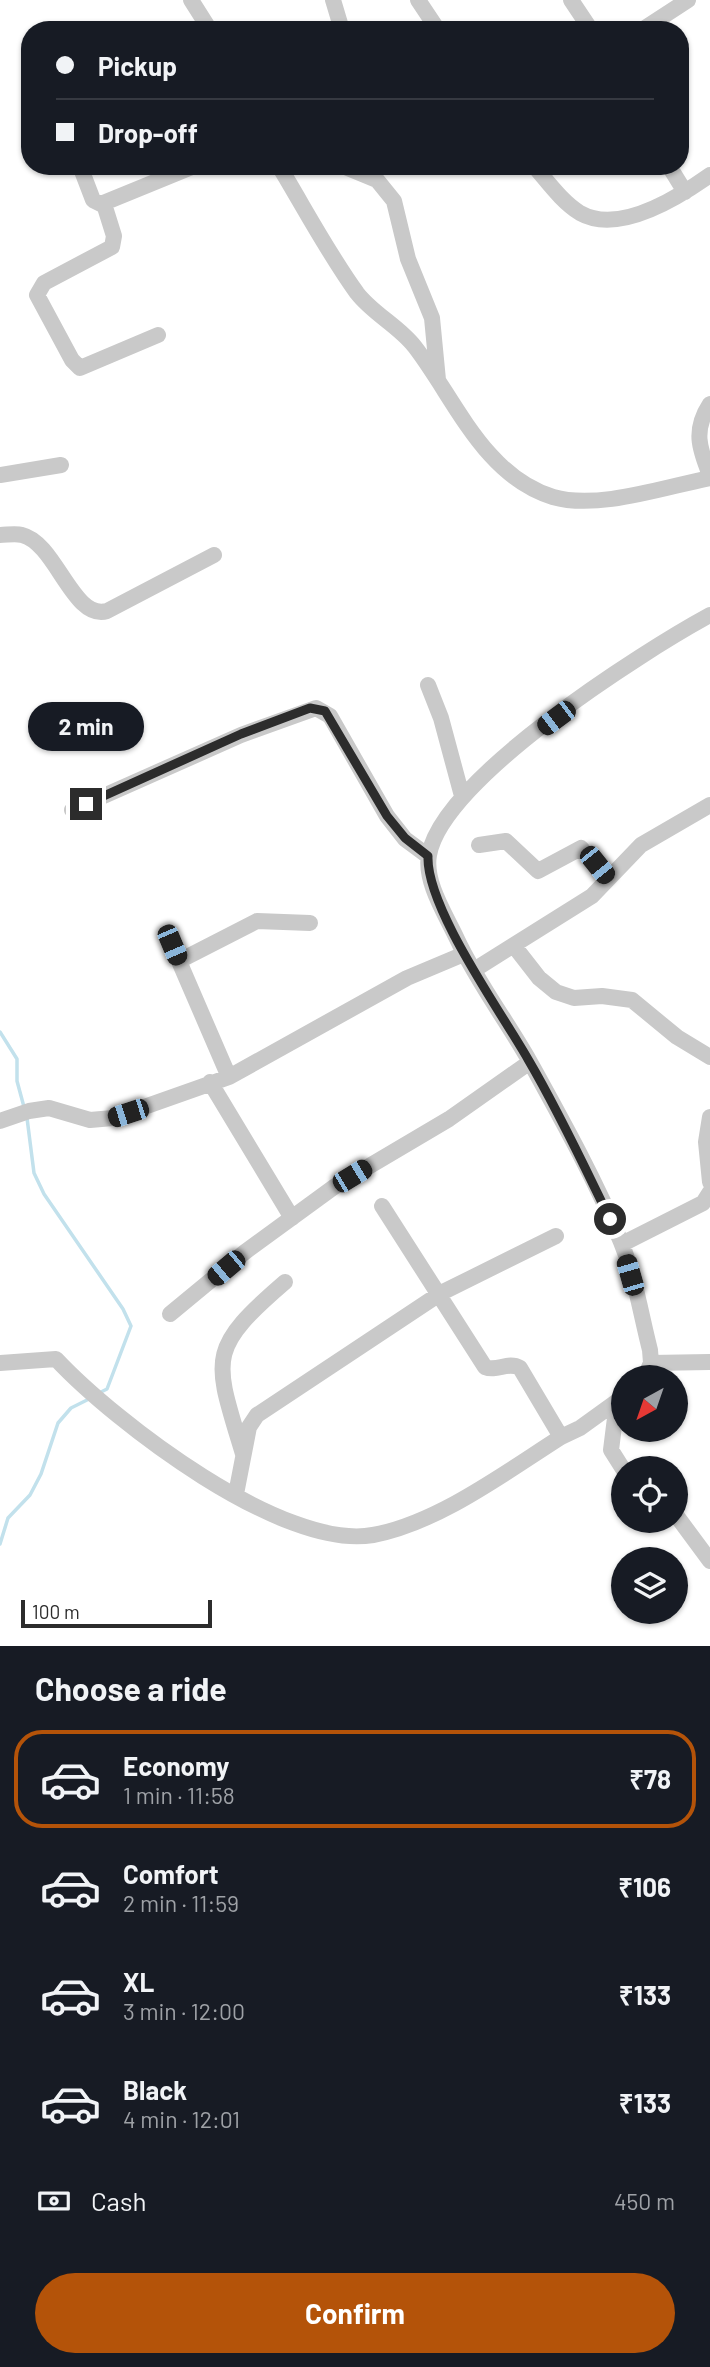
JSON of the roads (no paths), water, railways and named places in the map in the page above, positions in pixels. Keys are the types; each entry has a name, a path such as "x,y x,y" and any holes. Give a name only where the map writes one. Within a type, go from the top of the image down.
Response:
{"street":[{"path":"191,0 204,21"},
{"path":"333,0 339,21"},
{"path":"418,0 432,21"},
{"path":"571,0 586,21"},
{"path":"654,21 678,3"},
{"path":"83,175 93,200 104,204 173,175"},
{"path":"285,175 358,294 406,336 463,420 508,471 527,485 551,496 591,502 710,477 697,439 699,425 710,404"},
{"path":"373,175 384,187 397,211 408,259 432,318 438,382"},
{"path":"542,175 572,207 590,218 620,218 639,214 685,192 710,175"},
{"path":"675,175 685,192"},
{"path":"104,204 114,236 112,247 44,284 37,295 72,360 80,368 158,335"},
{"path":"0,475 61,466"},
{"path":"0,535 22,535 31,539 54,564 86,607 100,614 214,555"},
{"path":"648,1365 650,1350 622,1244 530,1062 464,954 432,885 428,856 441,823 481,775 659,642 710,615"},
{"path":"428,685 441,718 462,796"},
{"path":"72,810 241,734 316,708 330,716 396,828 428,856"},
{"path":"474,970 592,896 641,845 710,804"},
{"path":"479,845 506,841 538,871 581,848 608,879"},
{"path":"179,961 257,920 310,923"},
{"path":"172,945 229,1077"},
{"path":"514,946 539,978 556,992 568,997 602,996 632,1000 677,1037 710,1058"},
{"path":"0,1121 49,1108 90,1119 113,1118 229,1077 407,978 464,954"},
{"path":"170,1314 334,1187 449,1119 530,1062"},
{"path":"210,1082 292,1218"},
{"path":"622,1244 709,1192 706,1142 710,1117"},
{"path":"382,1206 441,1293 485,1367 491,1369 514,1365 524,1371 561,1437"},
{"path":"236,1494 249,1427 257,1415 441,1293 556,1236"},
{"path":"244,1456 224,1392 222,1375 225,1350 239,1323 285,1282"},
{"path":"0,1363 55,1359 81,1386 159,1448 271,1513 321,1531 349,1537 373,1535 425,1519 580,1428 611,1406"},
{"path":"687,1365 710,1362"},
{"path":"688,1531 710,1560"}],"waterway":[{"path":"0,1032 17,1059 17,1081 24,1107"},
{"path":"27,1118 34,1173 44,1194 123,1309 131,1326 107,1389 99,1393"},
{"path":"0,1544 8,1518 30,1495 41,1474 58,1423 71,1408 89,1399"}]}
